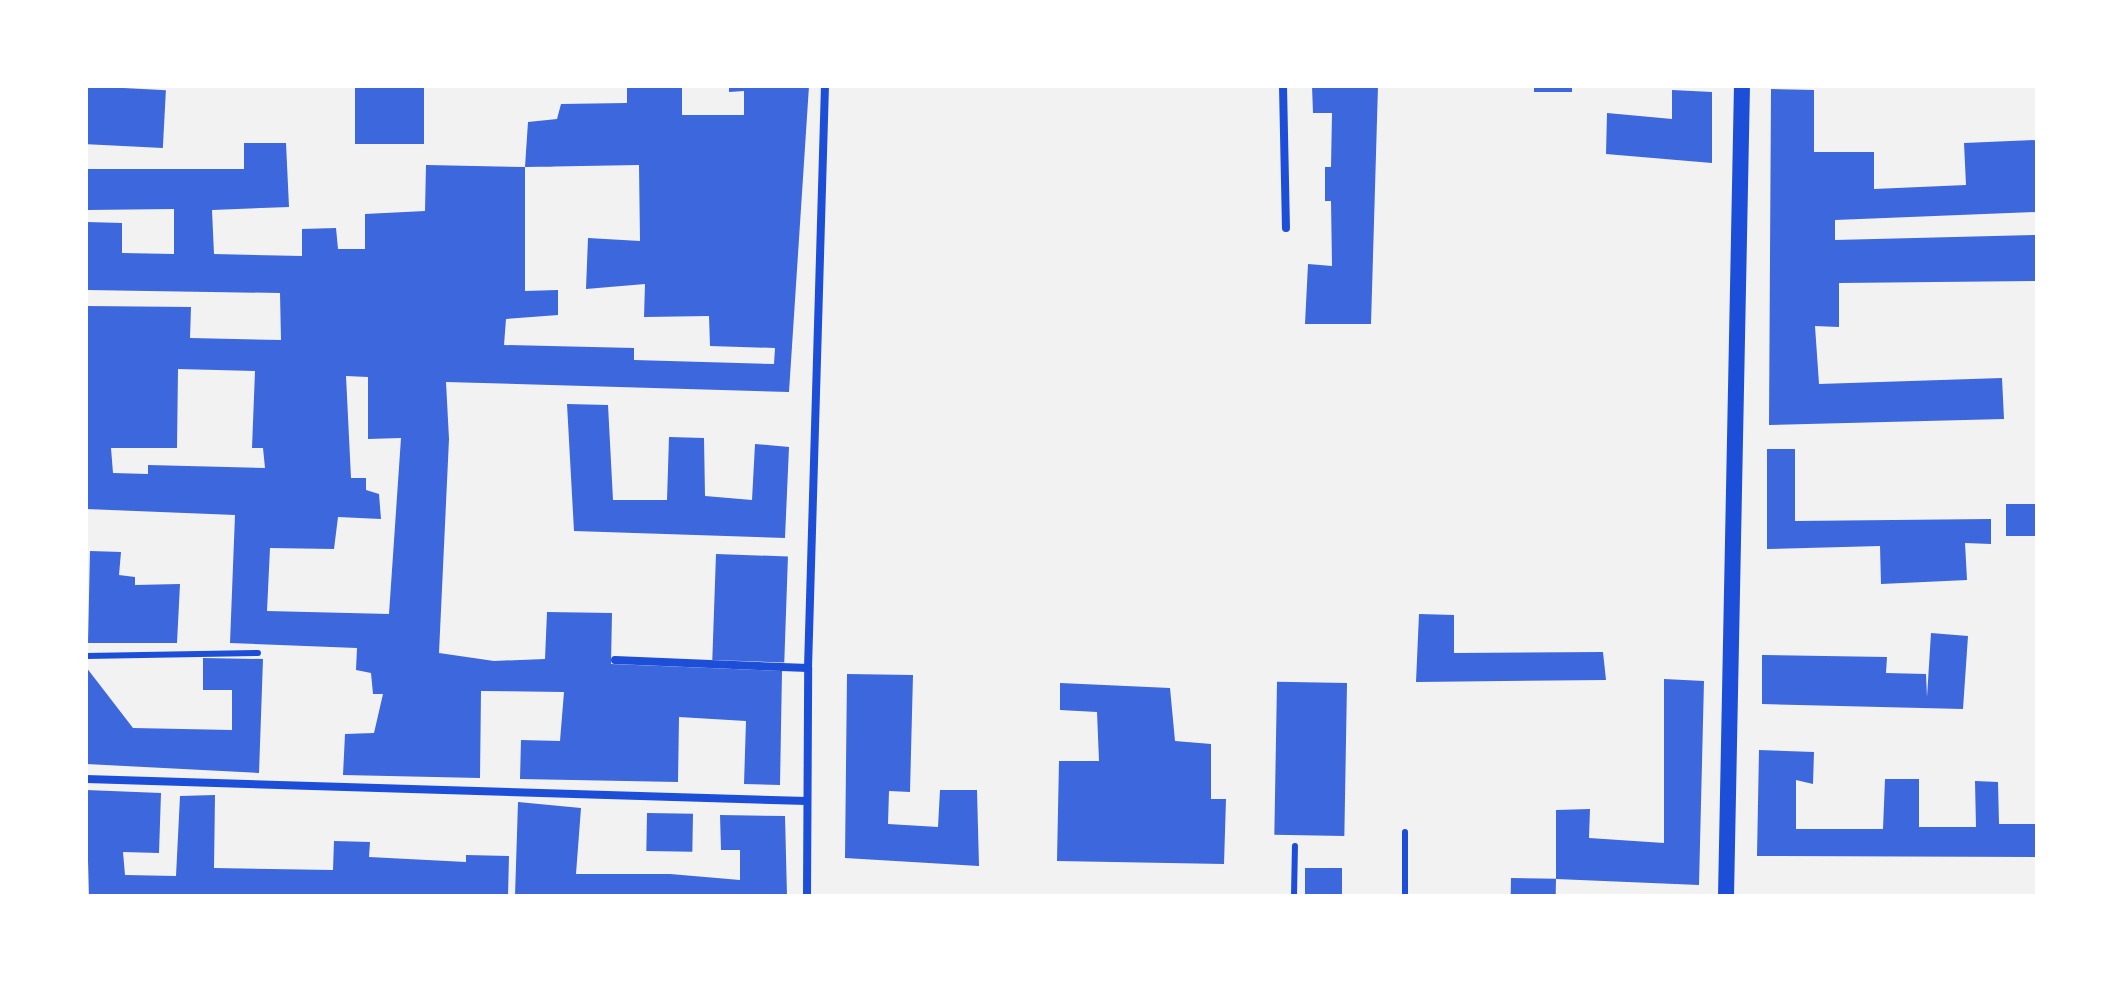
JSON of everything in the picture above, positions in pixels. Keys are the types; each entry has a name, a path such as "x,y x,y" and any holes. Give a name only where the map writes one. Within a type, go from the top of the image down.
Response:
{"main road":[{"path":"1726,896 1742,86"}],"street":[{"path":"807,896 808,668 825,86"},
{"path":"1283,86 1286,228"},
{"path":"615,660 808,668"},
{"path":"86,779 807,801"}],"lane":[{"path":"86,656 258,653"},
{"path":"1405,832 1405,896"},
{"path":"1294,896 1295,846"}],"building":[{"path":"86,86 166,90 163,148 86,144"},
{"path":"355,86 424,86 424,144 355,144"},
{"path":"627,86 682,86 682,115 744,115 744,91 729,92 729,86 809,86 789,392 446,382 449,439 439,653 494,661 545,659 547,612 612,613 611,664 782,671 780,785 744,784 746,721 679,717 678,782 520,779 521,740 560,741 564,692 481,691 480,778 343,775 345,734 374,733 383,694 373,694 371,673 356,670 357,648 230,643 235,515 86,509 86,306 191,307 190,338 281,340 280,293 87,290 87,222 122,223 122,253 174,254 174,209 87,210 87,169 244,169 244,143 286,143 289,207 212,210 214,254 302,256 302,229 336,228 338,249 365,249 365,214 425,211 426,165 525,167 528,122 557,119 561,104 627,103","holes":["639,165 640,241 588,238 586,289 645,284 644,317 709,316 710,346 775,348 774,364 634,360 634,348 504,345 506,319 558,315 558,290 525,291 525,167","178,369 255,371 252,448 263,448 265,468 148,465 148,474 113,473 111,448 177,448","346,376 368,377 368,439 401,438 389,614 267,611 270,548 334,549 338,517 381,519 379,494 366,490 366,478 351,478"]},
{"path":"1312,86 1378,86 1371,324 1305,324 1308,264 1332,266 1331,201 1325,201 1325,167 1331,167 1332,113 1313,113"},
{"path":"1534,86 1572,86 1572,92 1534,92"},
{"path":"1771,89 1814,90 1814,152 1874,152 1874,189 1966,185 1964,143 2037,140 2037,212 1835,220 1835,240 2037,235 2037,281 1839,283 1839,327 1815,326 1819,384 2002,378 2004,419 1769,425"},
{"path":"1672,90 1712,92 1712,163 1606,154 1607,113 1672,119"},
{"path":"567,404 608,405 613,500 667,500 669,437 704,438 705,496 752,500 755,444 789,447 785,538 574,531"},
{"path":"1767,449 1795,449 1795,521 1991,519 1991,544 1965,543 1967,580 1881,584 1880,546 1767,549"},
{"path":"2006,504 2037,504 2037,536 2006,536"},
{"path":"90,551 121,552 119,575 135,577 135,585 180,584 177,643 88,643"},
{"path":"716,554 788,557 784,662 712,660"},
{"path":"1419,614 1454,615 1454,653 1603,652 1606,680 1416,682"},
{"path":"1931,633 1968,636 1963,709 1762,704 1762,655 1887,657 1886,673 1926,674 1927,697"},
{"path":"203,658 263,659 259,773 86,764 86,667 133,728 232,730 232,690 203,690"},
{"path":"847,674 913,675 910,792 889,791 888,824 938,827 940,790 977,790 979,866 845,858"},
{"path":"1664,679 1704,681 1699,885 1556,879 1556,810 1590,809 1589,838 1664,843"},
{"path":"1277,682 1347,683 1344,836 1274,835"},
{"path":"1060,683 1170,688 1175,741 1211,744 1211,799 1226,799 1224,864 1057,861 1059,761 1099,761 1097,712 1060,710"},
{"path":"1759,750 1814,752 1813,784 1796,780 1796,829 1883,829 1885,779 1919,779 1919,827 1976,827 1975,781 1998,782 1999,824 2037,824 2037,857 1757,856"},
{"path":"86,790 161,793 159,853 123,852 125,875 176,876 180,796 215,795 214,868 333,870 334,841 370,842 369,857 466,862 466,855 509,856 508,896 89,896"},
{"path":"518,802 581,808 576,874 670,874 740,880 740,850 721,850 720,815 785,816 787,896 515,896"},
{"path":"647,813 693,814 692,852 646,851"},
{"path":"1305,868 1342,868 1342,896 1305,896"},
{"path":"1511,878 1556,879 1556,896 1511,896"}]}
